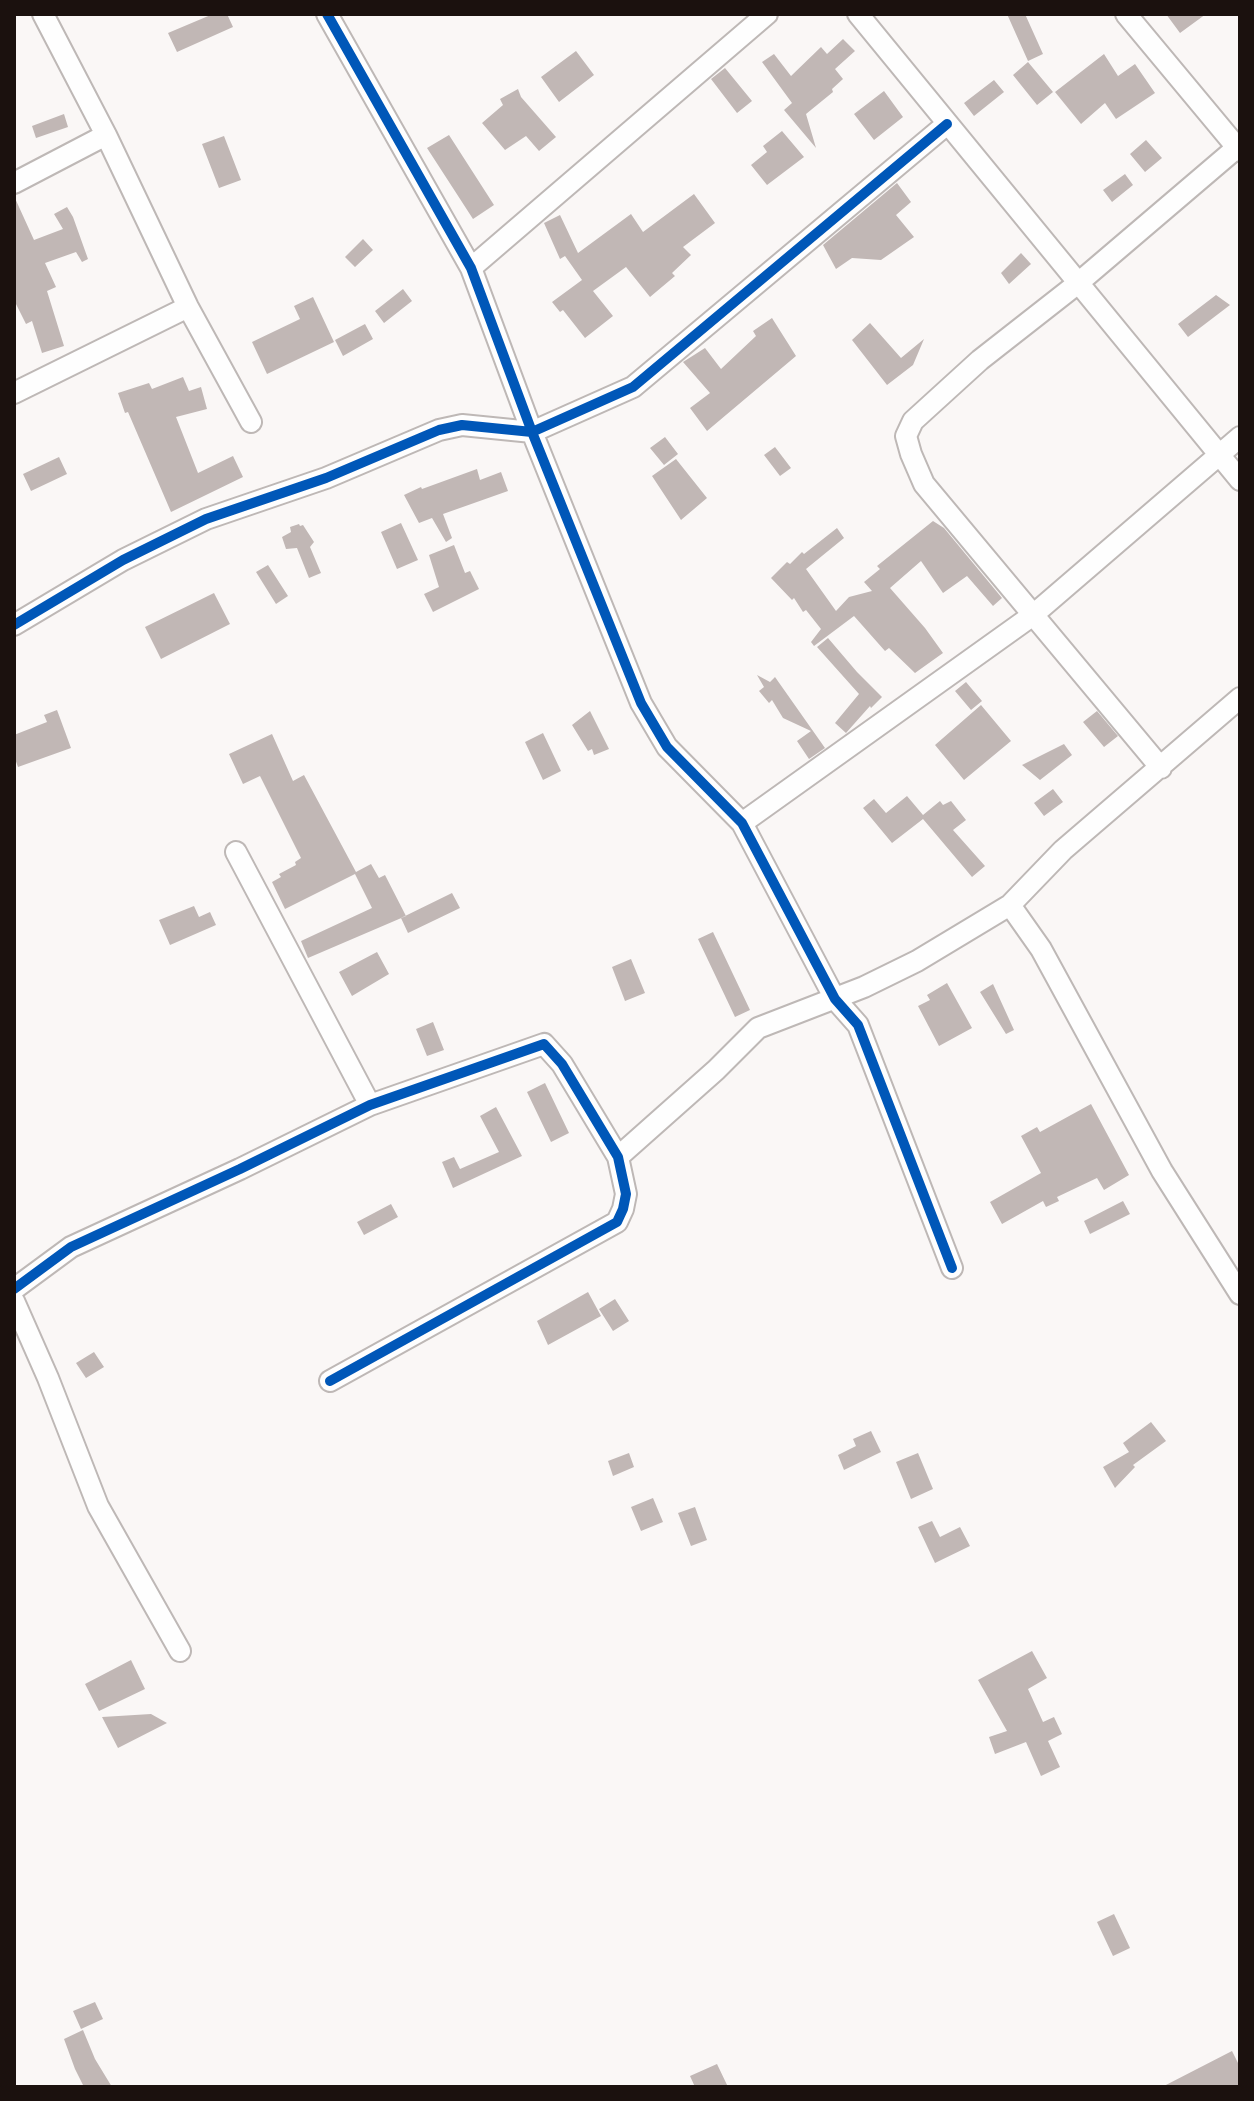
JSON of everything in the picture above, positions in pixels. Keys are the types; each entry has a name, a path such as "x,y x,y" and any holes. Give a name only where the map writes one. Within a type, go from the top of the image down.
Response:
{"street":[{"path":"43,14 106,135 188,307 251,422"},
{"path":"327,14 471,268 532,432 641,703 667,747 742,823 835,999 858,1025 952,1268"},
{"path":"471,268 767,14"},
{"path":"858,14 1240,480"},
{"path":"1126,14 1239,148 1077,284 980,360 913,421 906,436 924,484 1161,768"},
{"path":"14,625 123,560 206,519 326,478 439,430 462,425 532,432 633,387 947,124"},
{"path":"14,183 106,135"},
{"path":"14,393 188,307"},
{"path":"742,823 1033,615 1240,437"},
{"path":"618,1157 716,1070 758,1028 835,999 917,961 1010,905 1063,850 1240,698"},
{"path":"236,852 370,1105"},
{"path":"1010,905 1041,949 1162,1171 1240,1294"},
{"path":"14,1289 71,1247 370,1105 544,1044 562,1064 618,1157 626,1194 617,1222 330,1381"},
{"path":"14,1301 98,1506 180,1651"}],"building":[{"path":"213,14 227,14 233,27 177,52 168,33"},
{"path":"1007,14 1025,14 1043,54 1028,61"},
{"path":"1166,14 1206,14 1180,33"},
{"path":"843,39 855,51 835,69 843,79 832,89 833,92 806,114 816,148 784,110 792,103 762,62 774,54 791,76 821,47 827,54"},
{"path":"576,51 594,75 559,102 541,77"},
{"path":"1104,54 1118,76 1135,64 1155,93 1116,119 1105,103 1081,124 1055,92"},
{"path":"1028,62 1053,92 1037,105 1013,75"},
{"path":"725,68 752,101 737,113 711,79"},
{"path":"994,80 1004,92 974,116 964,103"},
{"path":"518,89 521,97 556,137 539,151 526,136 505,150 482,123 503,105 500,99"},
{"path":"884,91 903,117 874,140 854,114"},
{"path":"64,114 68,127 36,138 32,126"},
{"path":"782,131 804,157 767,185 751,165 767,152 763,146"},
{"path":"449,135 494,205 473,219 427,148"},
{"path":"224,136 241,180 219,188 202,144"},
{"path":"1146,140 1162,158 1145,172 1130,154"},
{"path":"1125,174 1133,185 1112,202 1103,190"},
{"path":"897,183 911,202 896,215 914,237 881,260 852,258 836,269 823,245"},
{"path":"694,194 715,223 683,247 691,255 672,273 675,276 650,297 626,267 593,291 613,316 585,338 563,310 560,312 552,302 582,280 565,256 560,259 544,223 560,215 578,253 631,214 643,232"},
{"path":"14,196 34,240 63,229 54,214 67,207 88,259 82,262 76,252 45,263 56,287 47,291 64,346 42,353 32,321 26,324 14,300"},
{"path":"363,239 373,250 355,267 345,257"},
{"path":"1021,253 1031,264 1009,284 1001,273"},
{"path":"403,289 412,301 384,323 375,311"},
{"path":"1216,295 1230,305 1188,337 1178,324"},
{"path":"313,297 334,342 267,374 252,342 300,319 294,306"},
{"path":"772,318 796,356 707,431 690,408 710,393 683,362 705,348 721,369 756,336 753,331"},
{"path":"870,323 901,358 924,339 913,365 887,385 852,340"},
{"path":"365,324 373,339 343,356 335,340"},
{"path":"183,377 189,391 201,387 207,409 176,417 198,473 233,456 243,477 171,512 118,393 149,383 152,389"},
{"path":"665,437 678,454 664,465 650,448"},
{"path":"775,447 791,468 780,476 764,455"},
{"path":"59,457 67,474 31,491 23,474"},
{"path":"676,459 707,498 681,520 652,476"},
{"path":"477,469 480,480 501,472 508,491 443,514 452,538 446,542 432,518 419,523 404,495"},
{"path":"933,521 944,528 1002,598 993,606 967,576 943,593 921,561 890,588 943,653 915,673 889,648 885,651 854,616 814,646 811,642 821,629 806,610 803,612 794,598 792,600 771,578 787,562 790,564 837,528 844,538 806,569 836,611 849,597 872,591 864,582 880,569 877,566"},
{"path":"401,523 418,560 397,569 381,532"},
{"path":"303,525 314,542 310,547 321,573 309,578 297,548 286,549 282,537 291,532 290,527"},
{"path":"454,545 465,573 470,571 479,589 433,612 424,594 439,587 429,555"},
{"path":"268,565 288,596 276,604 256,572"},
{"path":"214,593 230,624 161,659 145,627"},
{"path":"828,638 882,697 846,733 835,723 859,694 817,647"},
{"path":"757,675 770,682 775,677 825,748 809,759 797,741 811,731 783,718 772,700 769,703 759,691 764,687"},
{"path":"966,682 982,701 971,710 955,691"},
{"path":"981,705 1011,741 964,780 935,745"},
{"path":"57,710 71,748 18,767 14,756 14,735 47,722 44,715"},
{"path":"590,711 609,749 594,755 592,749 588,751 572,725"},
{"path":"1097,711 1118,736 1104,747 1083,722"},
{"path":"543,733 561,771 543,780 525,742"},
{"path":"272,734 293,781 304,775 356,872 371,864 379,878 385,875 406,916 308,958 301,941 372,908 355,874 285,909 272,882 301,858 260,776 243,784 229,754"},
{"path":"1064,744 1072,755 1040,780 1022,765"},
{"path":"1053,789 1063,802 1044,816 1034,803"},
{"path":"907,796 923,815 940,801 943,805 951,801 966,820 953,830 985,866 972,877 923,819 892,843 863,808 874,799 886,813"},
{"path":"452,893 460,908 408,933 401,918"},
{"path":"194,906 199,917 210,912 216,925 170,945 159,920"},
{"path":"713,932 750,1010 735,1017 698,939"},
{"path":"377,952 389,974 352,996 339,972"},
{"path":"631,959 645,993 625,1001 612,967"},
{"path":"947,983 972,1028 939,1046 918,1006 930,1000 927,995"},
{"path":"993,984 1014,1030 1006,1034 980,992"},
{"path":"433,1022 444,1050 427,1056 416,1029"},
{"path":"545,1083 569,1133 551,1142 527,1092"},
{"path":"1091,1104 1129,1175 1104,1190 1097,1178 1057,1197 1059,1201 1046,1207 1043,1201 1002,1224 990,1202 1041,1173 1021,1136 1037,1127 1040,1132"},
{"path":"496,1107 522,1156 453,1188 442,1162 454,1157 460,1169 499,1152 480,1116"},
{"path":"1123,1201 1130,1214 1090,1234 1084,1221"},
{"path":"391,1204 398,1217 364,1235 357,1222"},
{"path":"588,1292 601,1316 548,1345 537,1321"},
{"path":"615,1299 629,1321 613,1331 599,1309"},
{"path":"94,1352 104,1367 86,1378 76,1363"},
{"path":"1151,1422 1166,1441 1133,1465 1135,1467 1115,1488 1103,1467 1129,1452 1123,1443"},
{"path":"871,1431 881,1452 844,1470 838,1455 856,1446 853,1439"},
{"path":"629,1453 634,1467 613,1476 608,1461"},
{"path":"918,1453 933,1489 911,1499 896,1462"},
{"path":"653,1498 663,1522 641,1531 631,1507"},
{"path":"695,1507 707,1540 691,1546 678,1513"},
{"path":"932,1521 940,1537 960,1527 970,1546 935,1563 918,1527"},
{"path":"1032,1651 1047,1678 1028,1689 1043,1722 1054,1717 1062,1734 1048,1741 1060,1767 1041,1776 1026,1742 995,1754 989,1737 1007,1731 978,1680"},
{"path":"131,1660 145,1689 99,1711 85,1684"},
{"path":"151,1714 167,1723 118,1748 102,1717"},
{"path":"1114,1914 1130,1948 1113,1956 1097,1922"},
{"path":"95,2002 103,2019 81,2029 73,2011"},
{"path":"83,2030 95,2059 112,2087 84,2087 64,2039"},
{"path":"1232,2051 1240,2067 1240,2084 1234,2087 1162,2087"},
{"path":"717,2064 728,2087 695,2087 690,2076"}],"cycle path":[{"path":"327,14 471,268 532,432 641,703 667,747 742,823 835,999 858,1025 952,1268"},
{"path":"14,625 123,560 206,519 326,478 439,430 462,425 532,432 633,387 947,124"},
{"path":"14,1289 71,1247 370,1105 544,1044 562,1064 618,1157 626,1194 617,1222 330,1381"}]}
